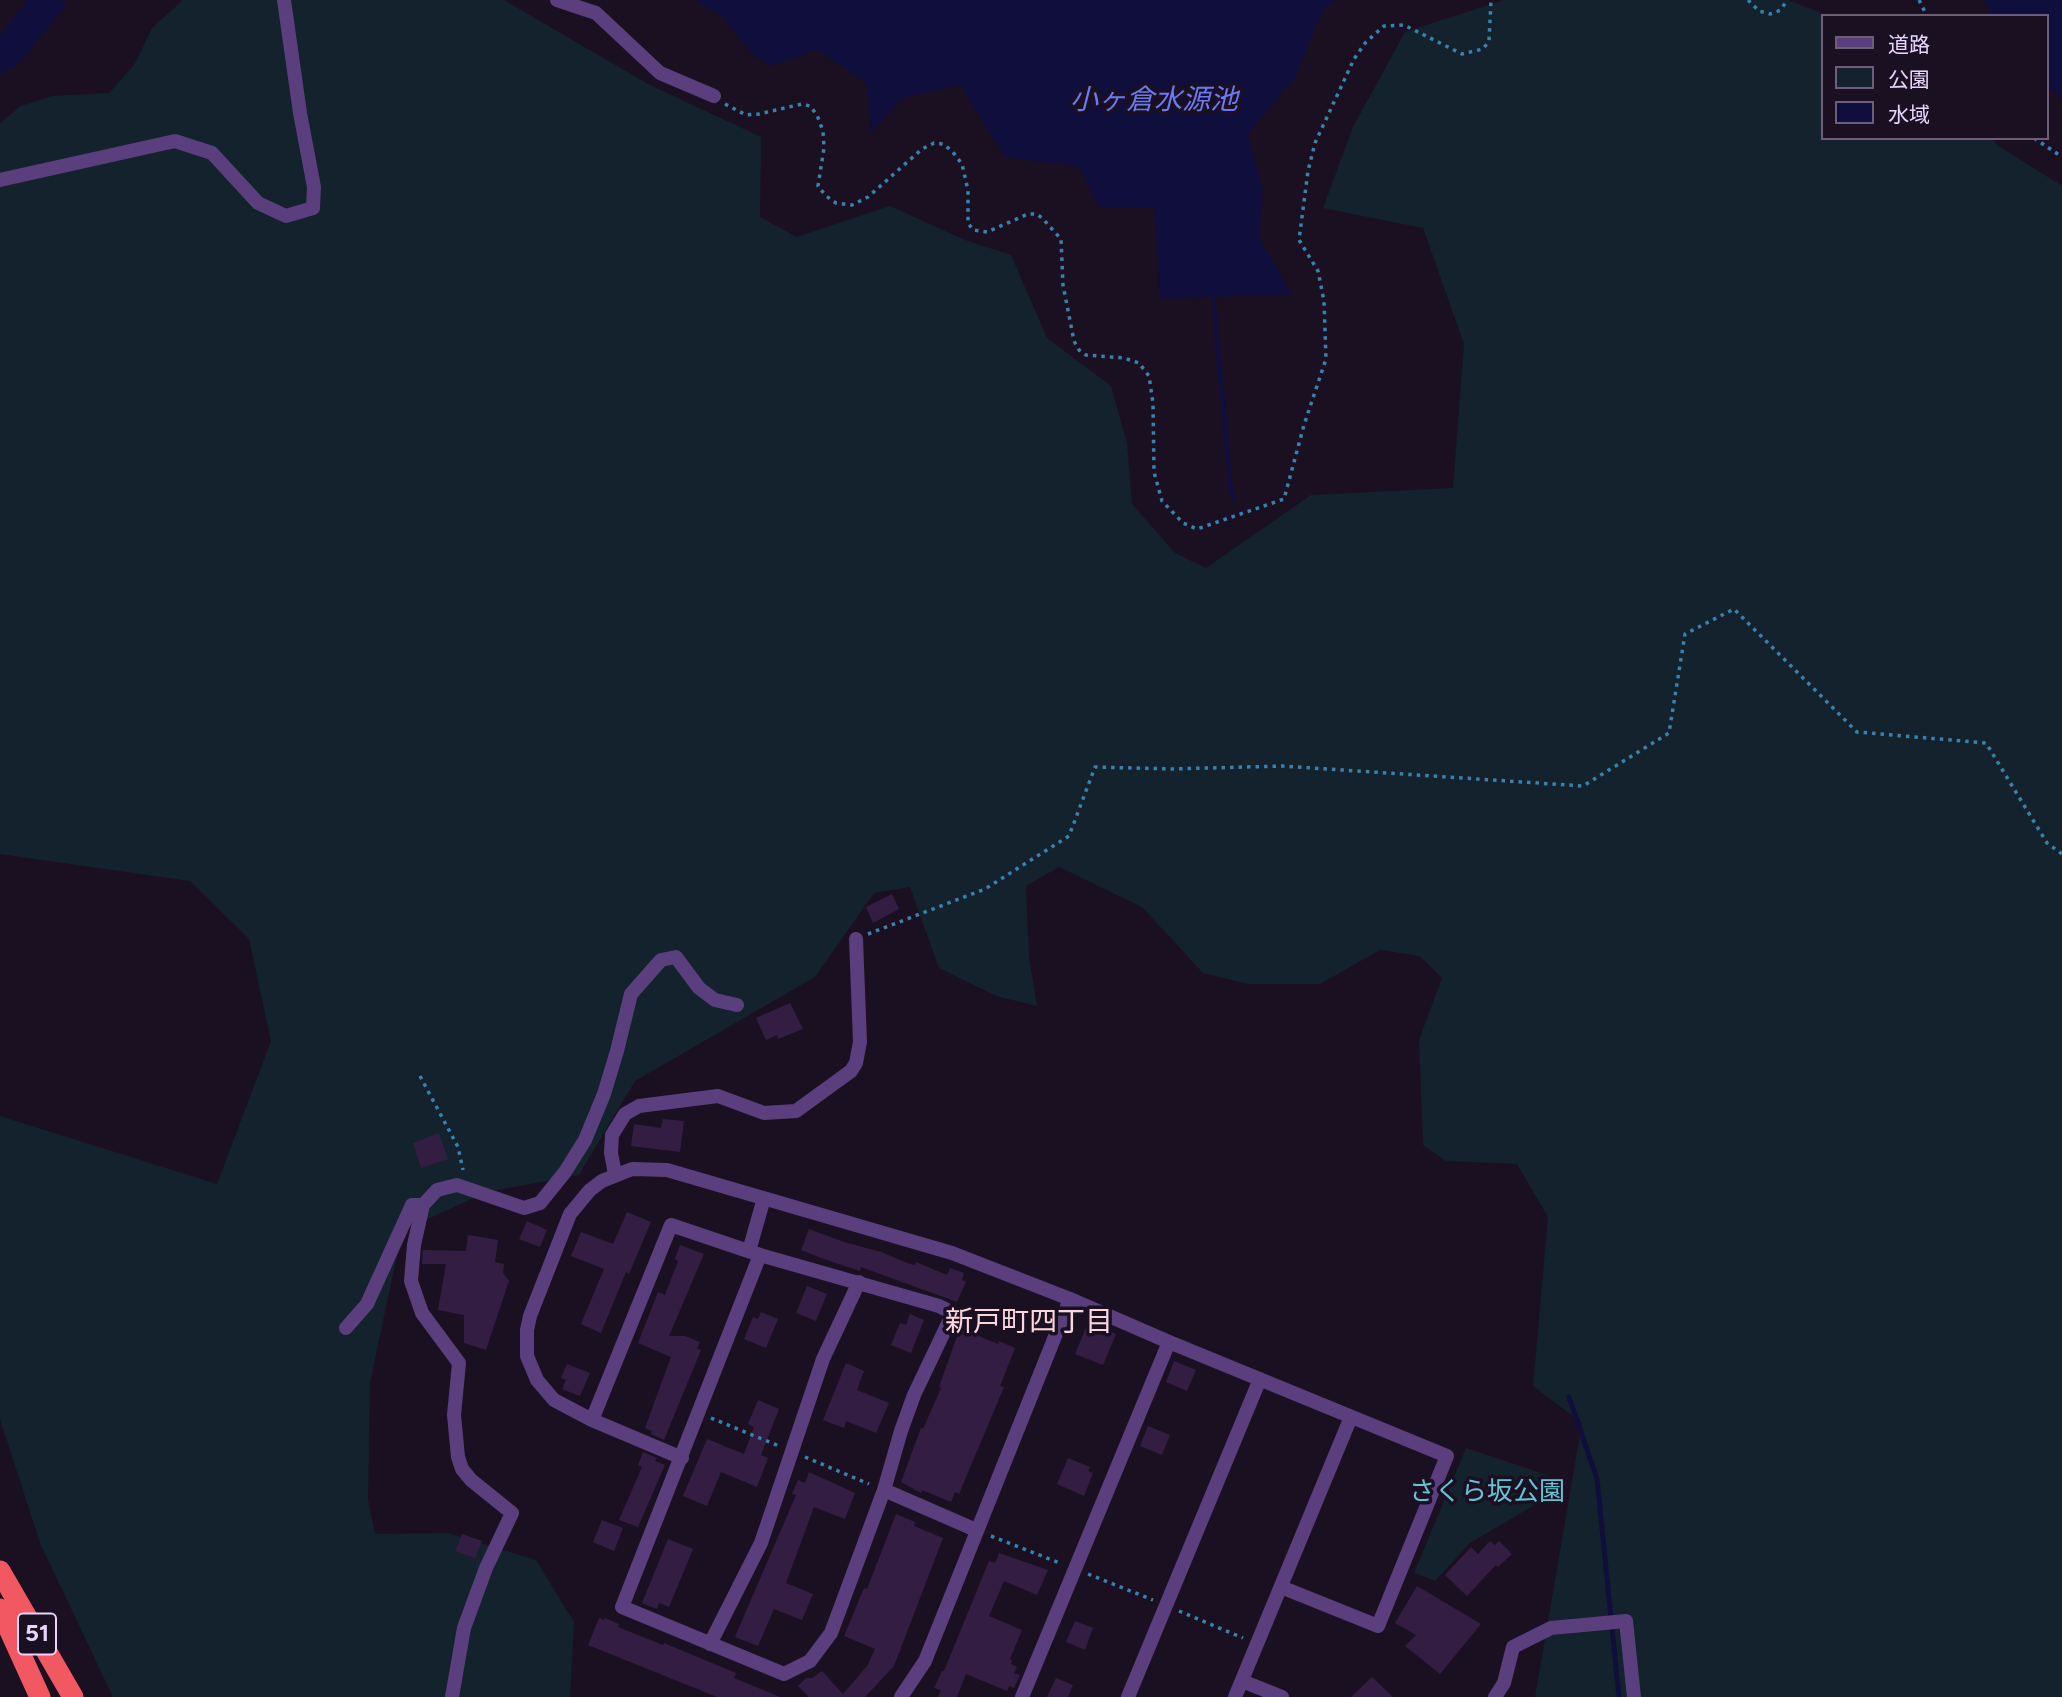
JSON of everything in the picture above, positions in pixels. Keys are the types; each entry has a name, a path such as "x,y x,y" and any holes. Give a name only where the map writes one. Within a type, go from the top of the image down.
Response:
{"highway":[{"name":"51","path":"0,1572 62,1697"},
{"name":"51","path":"0,1572 73,1697"},
{"name":"51","path":"0,1609 40,1697"}],"street":[{"path":"0,180 176,141 212,153 258,203 286,216 313,208 314,187 300,113 284,0"},
{"path":"557,0 596,13 660,73 714,96"},
{"path":"615,1174 611,1153 612,1135 625,1114 639,1106 718,1096 764,1113 796,1111 851,1072 856,1063 860,1042 856,939"},
{"path":"452,1697 464,1628 486,1568 512,1513 471,1480 462,1469 458,1457 454,1415 459,1363 422,1313 411,1281 414,1245 423,1205 437,1190 457,1185 524,1208 540,1203 565,1172 585,1140 604,1094 631,994 661,960 676,957 699,988 715,1000 737,1005"},
{"path":"682,1458 564,1407 546,1392 527,1356 530,1316 570,1214 590,1190 615,1174 632,1169 667,1170 952,1252 1070,1298 1169,1342 1447,1456 1378,1626 1280,1587"},
{"path":"592,1420 671,1225 755,1253 939,1306 953,1313 905,1419 884,1490 831,1633 810,1661 784,1674 622,1608 682,1458 755,1253 764,1198"},
{"path":"346,1328 367,1304 412,1205 423,1205"},
{"path":"710,1644 761,1543 823,1359 859,1282"},
{"path":"901,1697 925,1661 1070,1298"},
{"path":"1022,1697 1169,1342"},
{"path":"1128,1697 1260,1379"},
{"path":"1235,1697 1351,1417"},
{"path":"884,1490 976,1530"},
{"path":"1495,1697 1504,1684 1513,1647 1551,1628 1626,1621 1634,1697"},
{"path":"1242,1681 1282,1697"}],"path":[{"path":"714,96 746,115 802,104 810,106 823,131 824,148 818,187 826,197 836,203 852,205 868,197 922,149 934,143 952,151 962,164 968,190 968,223 972,230 987,232 1028,214 1037,214 1044,219 1061,239 1063,285 1074,341 1086,355 1124,358 1139,363 1149,376 1153,403 1154,472 1162,501 1183,523 1198,529 1284,499 1304,425 1326,359 1324,301 1318,271 1299,240 1308,172 1315,143 1354,59 1366,42 1384,26 1404,25 1462,54 1483,48 1489,41 1491,0"},
{"path":"1748,0 1759,11 1770,14 1781,10 1787,0"},
{"path":"2037,140 2062,157"},
{"path":"856,939 985,889 1069,836 1095,767 1172,769 1282,766 1583,786 1669,733 1685,634 1734,609 1857,732 1986,743 2047,843 2062,854"},
{"path":"421,1076 458,1147 463,1172 457,1185"},
{"path":"976,1530 1256,1643"}],"green space":[{"path":"183,0 504,0 648,84 761,137 760,217 797,237 890,206 965,240 1011,255 1047,338 1111,386 1127,443 1132,504 1175,553 1206,568 1311,495 1453,488 1464,344 1423,228 1323,208 1353,127 1405,32 1504,0 1788,0 1824,14 1820,14 1820,140 1993,140 1997,145 2062,186 2062,1697 1535,1697 1582,1423 1533,1386 1548,1217 1517,1164 1446,1161 1423,1145 1419,1040 1442,978 1420,956 1380,950 1320,984 1248,984 1203,973 1142,907 1059,867 1026,886 1029,957 1037,1006 996,996 939,968 910,887 874,893 815,977 635,1081 579,1175 487,1192 402,1231 370,1383 368,1499 375,1534 448,1533 536,1560 574,1622 570,1697 113,1697 40,1543 0,1419 0,1116 217,1184 271,1041 249,939 190,881 0,854 0,123 21,106 52,96 109,93 134,65 152,28"},
{"name":"さくら坂公園","path":"1466,1448 1553,1477 1543,1500 1470,1543 1435,1581 1414,1573"}],"water":[{"name":"小ヶ倉水源池","path":"695,0 1337,0 1323,10 1295,78 1248,134 1263,191 1259,237 1292,295 1160,298 1154,208 1099,207 1079,167 1005,157 960,85 903,98 871,133 867,84 818,50 772,66 754,56 721,16"},
{"path":"1984,0 2062,0 2062,99 2048,86 2048,14 1991,14"}],"building":[{"path":"892,894 899,909 873,923 866,907"},
{"path":"790,1003 803,1029 778,1039 777,1035 766,1040 756,1018"},
{"path":"663,1119 684,1121 680,1152 631,1146 634,1124 661,1128"},
{"path":"439,1133 448,1159 421,1168 413,1143"},
{"path":"627,1212 651,1222 629,1274 626,1272 601,1333 581,1324 604,1269 571,1256 581,1232 613,1244"},
{"path":"527,1221 547,1230 540,1247 519,1239"},
{"path":"809,1229 910,1264 915,1265 916,1262 947,1275 950,1268 964,1273 962,1280 966,1282 957,1302 861,1267 860,1271 821,1258 801,1250"},
{"path":"468,1235 498,1240 495,1262 504,1264 503,1273 509,1281 486,1350 464,1343 464,1315 438,1310 446,1264 422,1264 423,1250 466,1251"},
{"path":"680,1245 704,1254 669,1336 685,1336 700,1342 697,1349 701,1350 664,1440 645,1428 671,1357 638,1343 658,1292 665,1295 678,1261 675,1259"},
{"path":"807,1286 827,1294 816,1321 796,1313"},
{"path":"761,1312 778,1319 766,1348 744,1339 753,1317 758,1319"},
{"path":"910,1314 924,1320 911,1353 891,1345 900,1323 906,1325"},
{"path":"1088,1323 1116,1334 1103,1365 1075,1354"},
{"path":"960,1328 1015,1348 1000,1386 1004,1387 959,1494 955,1492 951,1502 922,1490 921,1493 901,1482 921,1428 923,1429 941,1388 939,1387"},
{"path":"1174,1361 1196,1370 1187,1391 1166,1382"},
{"path":"846,1363 864,1371 857,1390 889,1403 876,1433 846,1421 844,1428 823,1420"},
{"path":"567,1364 590,1373 580,1396 562,1389 566,1380 561,1378"},
{"path":"758,1400 779,1409 761,1455 768,1458 757,1487 721,1472 707,1506 683,1496 707,1439 744,1454 754,1427 748,1424"},
{"path":"1148,1426 1170,1435 1162,1455 1140,1446"},
{"path":"643,1452 665,1465 638,1527 619,1520 642,1467 638,1465"},
{"path":"1068,1458 1090,1467 1088,1471 1093,1473 1084,1496 1057,1484"},
{"path":"809,1472 855,1493 845,1519 814,1507 786,1583 813,1594 802,1620 774,1609 758,1646 735,1637 796,1495 792,1494 798,1480 805,1483"},
{"path":"896,1514 915,1522 914,1526 943,1538 894,1666 865,1697 809,1697 798,1686 806,1678 812,1678 822,1671 843,1694 867,1666 875,1649 844,1636 864,1588 867,1589"},
{"path":"602,1520 623,1528 614,1551 593,1542"},
{"path":"462,1534 482,1541 475,1558 455,1551"},
{"path":"668,1539 693,1549 669,1607 659,1603 657,1609 642,1603"},
{"path":"1490,1541 1495,1545 1499,1541 1512,1554 1498,1567 1496,1565 1467,1596 1445,1575 1471,1547 1478,1554"},
{"path":"999,1553 1048,1570 1037,1595 1004,1581 989,1616 1022,1630 1010,1659 1011,1664 1017,1667 1014,1673 1020,1675 1014,1688 1009,1686 1007,1691 966,1674 957,1697 938,1697 941,1690 934,1688 944,1671 989,1561 995,1563"},
{"path":"1417,1586 1481,1624 1440,1674 1405,1646 1416,1635 1395,1623"},
{"path":"599,1618 605,1618 619,1624 618,1627 736,1673 734,1678 780,1697 717,1697 588,1645"},
{"path":"1075,1621 1093,1628 1085,1650 1066,1642"},
{"path":"1372,1677 1393,1697 1351,1697"},
{"path":"1056,1678 1073,1685 1068,1697 1047,1697"}],"waterway":[{"path":"0,57 9,50 49,0"},
{"path":"1213,297 1231,491 1234,499"},
{"path":"1569,1397 1597,1479 1619,1697"}],"district":[{"name":"新戸町四丁目","path":"1029,1323"}]}
